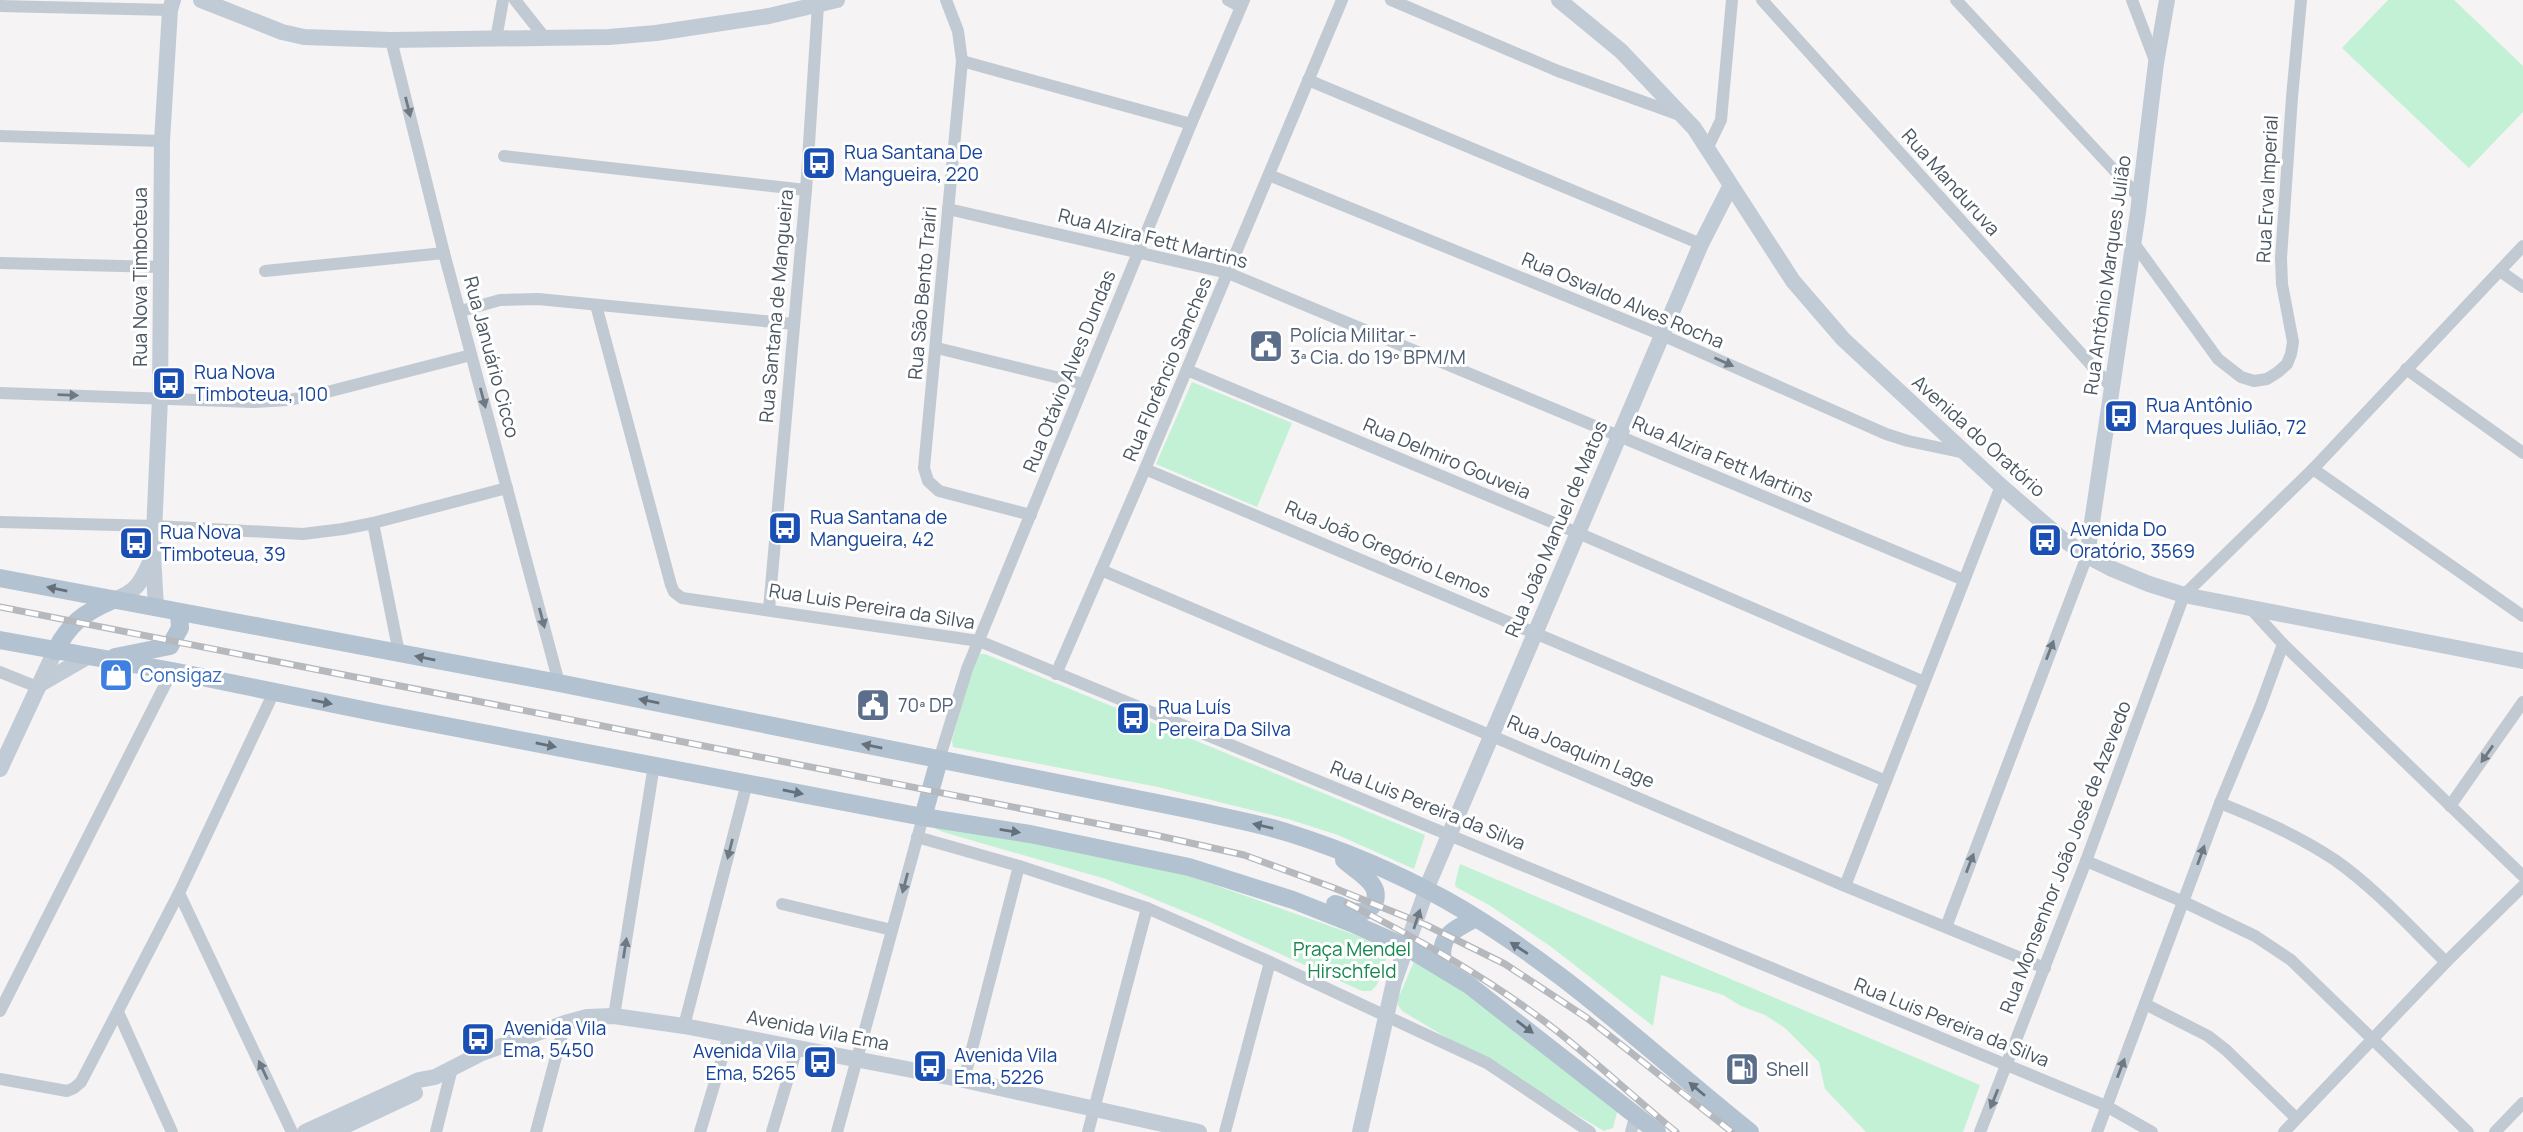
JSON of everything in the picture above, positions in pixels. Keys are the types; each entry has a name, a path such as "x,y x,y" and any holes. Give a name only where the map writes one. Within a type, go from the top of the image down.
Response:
{"main road":[{"path":"201,0 282,32 303,37 391,40 609,37 656,33 769,16 838,0"},
{"name":"Avenida do Oratório","path":"1559,0 1621,51 1684,116 1793,281 1819,314 2001,486 2061,538 2087,556 2125,575 2184,595 2523,661"},
{"name":"Rua Antônio Marques Julião","path":"2087,556 2167,0"},
{"name":"Rua Nova Timboteua","path":"156,608 153,555 160,398 162,141 171,5"},
{"name":"Rua João Manuel de Matos","path":"1360,1132 1404,947 1701,244 1730,187"},
{"name":"Rua Nova Timboteua","path":"113,600 127,595 137,587 153,555"},
{"path":"0,578 559,683 1202,812 1281,831 1328,846 1427,890 1474,919 1537,960 1598,1006 1750,1132"},
{"path":"0,769 66,631 77,620 113,600"},
{"path":"41,685 94,658 170,646 180,628 179,612"},
{"path":"0,640 942,821 1030,834 1189,867 1322,899 1354,911 1370,909 1376,901 1372,884 1328,846"},
{"path":"923,817 939,760"},
{"path":"932,786 942,821"},
{"path":"1189,867 1293,900 1404,947 1443,969 1469,985 1657,1132"},
{"path":"1443,969 1441,950 1444,940 1451,932 1474,919"},
{"name":"Avenida Vila Ema","path":"305,1132 408,1084 435,1077 482,1053 565,1023 587,1017 614,1016 684,1026 964,1080 1199,1132"},
{"name":"Avenida Vila Ema","path":"331,1132 424,1089 435,1077"}],"street":[{"path":"496,38 503,0"},
{"path":"515,0 545,38"},
{"name":"Rua São Bento Trairi","path":"946,0 958,31 962,61 924,468 928,481 939,491 1031,514"},
{"path":"1228,0 1243,3"},
{"name":"Rua Florêncio Sanches","path":"1056,674 1342,0"},
{"path":"1391,0 1558,71 1684,116"},
{"path":"1707,149 1721,120 1732,0"},
{"name":"Rua Manduruva","path":"1762,0 2113,389"},
{"path":"1956,0 2140,198"},
{"path":"2133,0 2156,63"},
{"name":"Rua Erva Imperial","path":"2133,242 2218,359 2241,377 2254,381 2267,379 2287,364 2293,342 2282,284 2281,245 2301,0"},
{"name":"Rua Otávio Alves Dundas","path":"939,760 967,669 1243,3"},
{"path":"0,6 171,5"},
{"name":"Rua Santana de Mangueira","path":"769,610 806,190 818,5"},
{"name":"Rua Januário Cicco","path":"391,40 444,253 559,683"},
{"path":"962,61 1191,124"},
{"path":"1308,80 1701,244"},
{"path":"0,136 162,141"},
{"path":"504,156 806,190"},
{"name":"Rua Osvaldo Alves Rocha","path":"1269,175 1662,335 1886,434 1965,453"},
{"name":"Rua Alzira Fett Martins","path":"948,209 1228,273 1964,580"},
{"path":"2184,595 2313,469 2523,246"},
{"path":"265,271 444,253"},
{"path":"0,263 162,267"},
{"path":"2500,271 2523,287"},
{"path":"461,311 500,300 538,299 794,324"},
{"name":"Rua Luis Pereira da Silva","path":"596,305 671,586 682,598 979,641 2106,1106 2152,1132"},
{"path":"937,348 1084,384"},
{"path":"0,393 253,402 289,400 471,355"},
{"path":"2406,369 2523,453"},
{"name":"Rua Delmiro Gouveia","path":"1187,370 1578,533 1924,682"},
{"name":"Rua João Gregório Lemos","path":"1145,469 1886,781"},
{"path":"2313,469 2523,616"},
{"path":"1845,886 2001,486"},
{"path":"0,522 156,526 303,534 343,530 507,488"},
{"path":"373,523 399,653"},
{"path":"1946,927 2087,556"},
{"name":"Rua Joaquim Lage","path":"1101,570 1845,886 2045,968"},
{"name":"Rua Monsenhor João José de Azevedo","path":"1980,1132 2086,861 2184,595"},
{"path":"2251,609 2283,644 2523,876"},
{"path":"2096,1132 2283,644"},
{"path":"0,1011 172,671"},
{"path":"0,673 41,685"},
{"path":"0,1079 67,1091 81,1082 179,893 274,692"},
{"path":"2450,806 2523,702"},
{"path":"614,1016 654,765"},
{"path":"684,1026 747,783"},
{"path":"2220,803 2269,823 2335,860 2366,884 2446,962"},
{"path":"838,1132 923,817"},
{"path":"917,837 1019,866 1147,908 1386,1014 1487,1063 1590,1132"},
{"path":"2086,861 2184,902 2255,936 2291,960 2468,1132"},
{"path":"964,1080 1019,866"},
{"path":"2284,1132 2446,962 2523,886"},
{"path":"179,893 292,1132"},
{"path":"782,904 892,930"},
{"path":"1088,1132 1147,908"},
{"path":"1225,1132 1270,962"},
{"path":"2145,1004 2208,1036 2296,1118"},
{"path":"118,1012 172,1132"},
{"path":"536,1132 565,1023"},
{"path":"700,1132 729,1035"},
{"path":"772,1132 797,1048"},
{"path":"436,1132 452,1068"},
{"path":"2496,1132 2523,1103"},
{"path":"1631,1132 1636,1114"}],"green space":[{"path":"2388,0 2454,0 2523,66 2523,112 2469,168 2342,48"},
{"path":"1192,382 1292,423 1257,507 1156,464"},
{"path":"976,654 985,654 1425,835 1414,869 1338,835 1288,819 1158,787 953,747 952,740"},
{"name":"Praça Mendel Hirschfeld","path":"936,823 1178,872 1381,944 1389,951 1377,985 1371,991 1362,991 1210,922 1106,879 943,832 934,828"},
{"path":"1460,864 1980,1085 1963,1132 1866,1132 1825,1089 1819,1062 1785,1028 1723,995 1661,975 1653,1026 1550,946 1489,905 1456,887"},
{"path":"1415,959 1469,991 1619,1105 1613,1128 1604,1131 1402,1011 1398,999"}],"railway":[{"path":"0,607 1155,835 1244,855 1426,925 1505,964 1587,1018 1732,1132"},
{"path":"1347,903 1428,946 1532,1012 1676,1132"}],"place":[{"name":"Rua Santana De Mangueira, 220","path":"819,163"},
{"name":"Polícia Militar - 3ª Cia. do 19º BPM/M","path":"1266,346"},
{"name":"Rua Nova Timboteua, 100","path":"169,383"},
{"name":"Rua Antônio Marques Julião, 72","path":"2121,416"},
{"name":"Rua Santana de Mangueira, 42","path":"785,528"},
{"name":"Avenida Do Oratório, 3569","path":"2045,540"},
{"name":"Rua Nova Timboteua, 39","path":"136,543"},
{"name":"Consigaz","path":"116,675"},
{"name":"70ª DP","path":"873,705"},
{"name":"Rua Luís Pereira Da Silva","path":"1133,718"},
{"name":"Avenida Vila Ema, 5450","path":"478,1039"},
{"name":"Avenida Vila Ema, 5265","path":"820,1062"},
{"name":"Avenida Vila Ema, 5226","path":"930,1066"},
{"name":"Shell","path":"1742,1069"}]}
